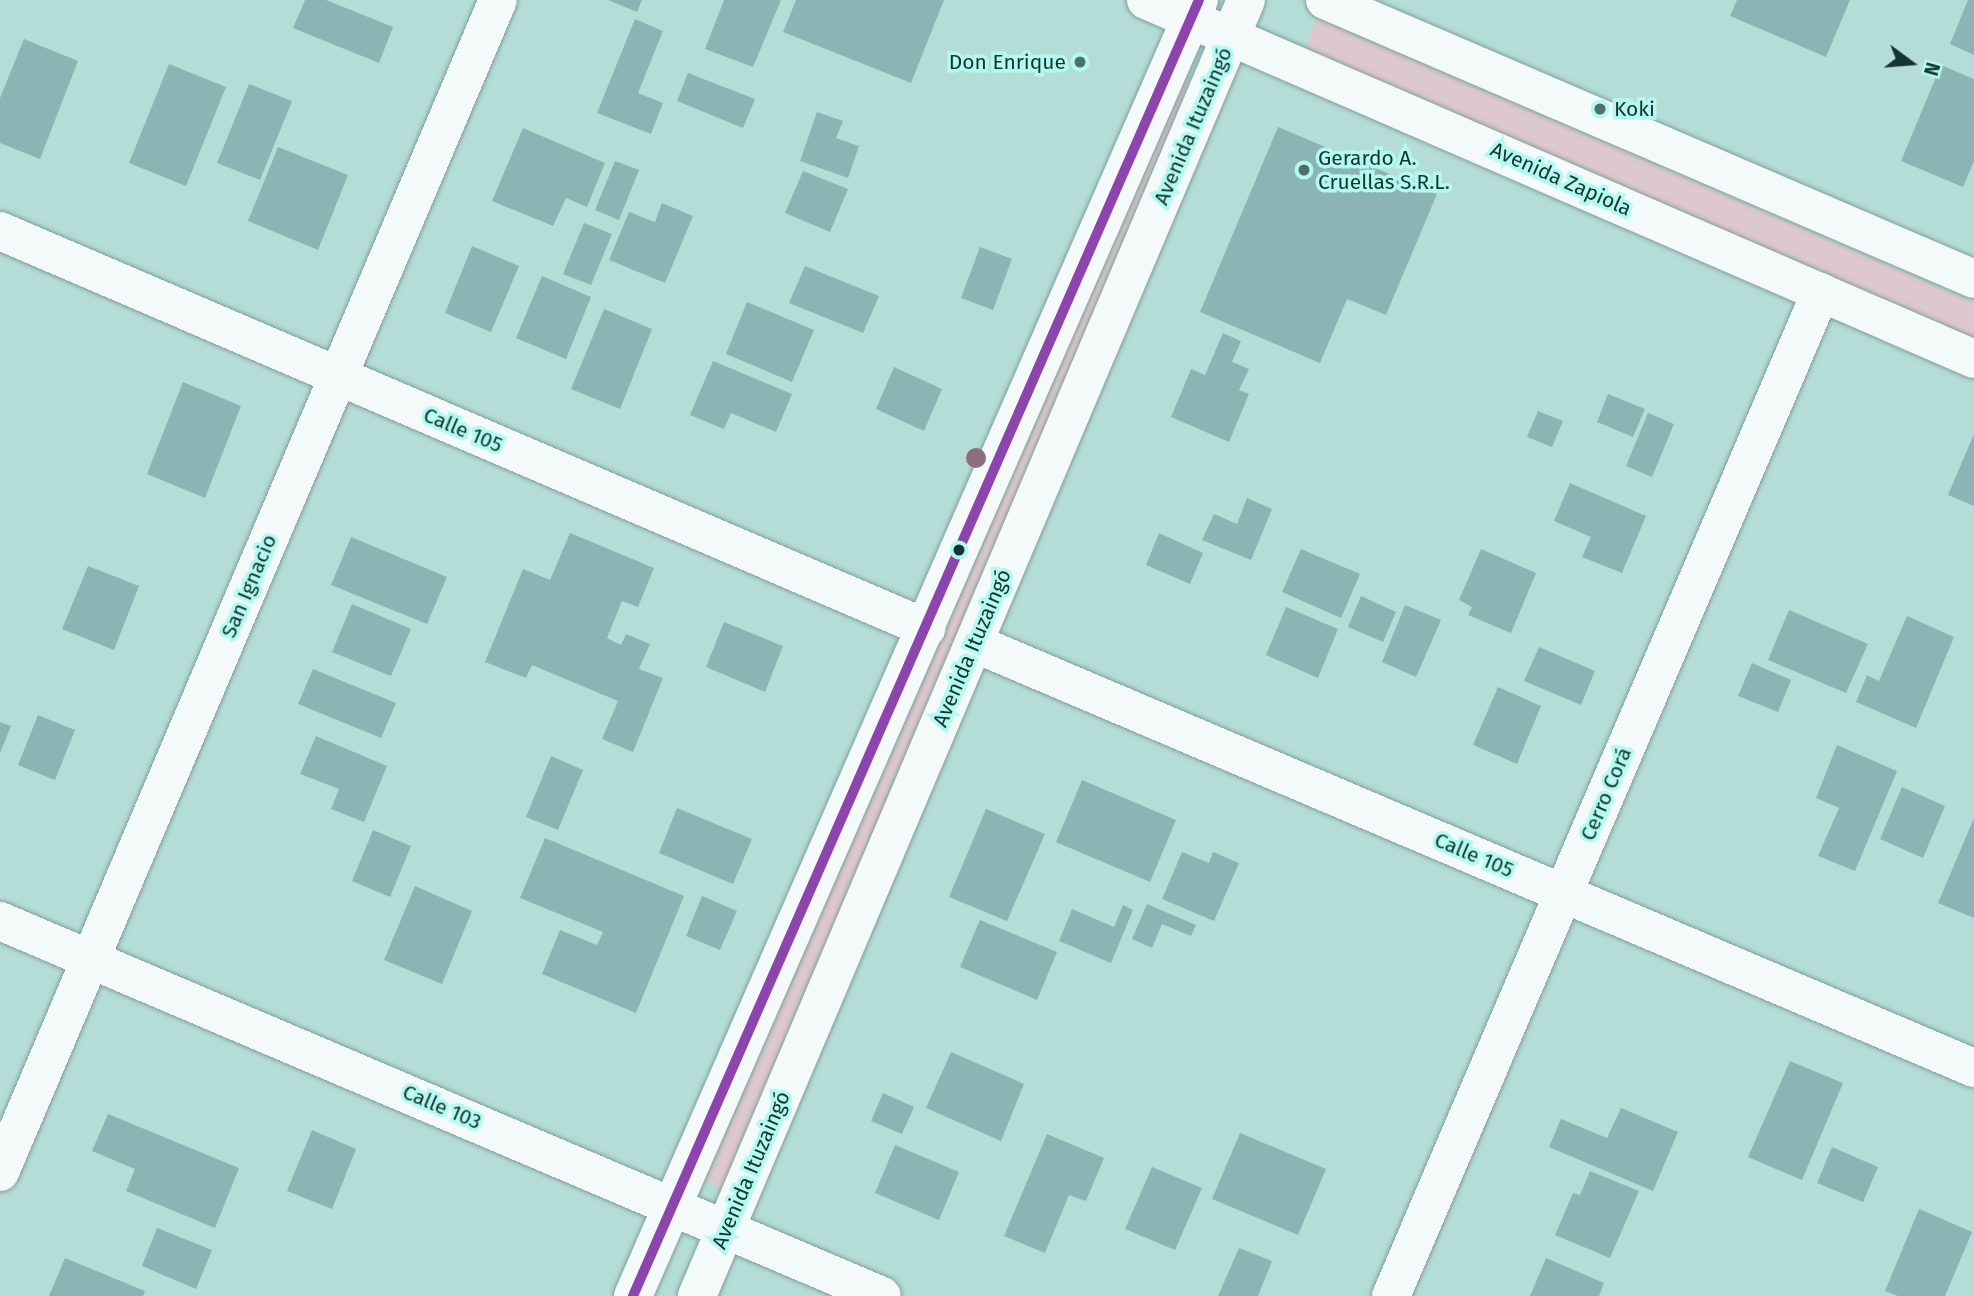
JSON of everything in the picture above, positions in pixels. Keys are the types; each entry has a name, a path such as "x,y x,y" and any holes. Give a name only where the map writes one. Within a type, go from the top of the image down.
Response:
{"street":[{"name":"San Ignacio","path":"0,1172 498,0"},
{"name":"Avenida Zapiola","path":"1146,0 1195,10 1231,35 1974,359"},
{"name":"Avenida Ituzaingó","path":"697,1296 1246,0"},
{"path":"1325,0 1973,276"},
{"name":"Avenida Ituzaingó","path":"633,1296 1195,10"},
{"name":"Calle 105","path":"0,231 926,628"},
{"name":"Cerro Corá","path":"1391,1296 1821,292"},
{"name":"Calle 105","path":"974,643 1974,1068"},
{"name":"Calle 103","path":"0,921 673,1203 726,1229 882,1296"}],"shaded area":[{"path":"1317,17 1974,303 1974,338 1304,51"},
{"path":"1182,77 1204,86 726,1190 705,1181"}],"building":[{"path":"305,0 326,0 393,27 379,63 293,28"},
{"path":"608,0 642,0 637,12"},
{"path":"724,0 781,0 753,67 705,49"},
{"path":"796,0 944,0 911,83 783,32"},
{"path":"1737,0 1850,0 1826,57 1730,16"},
{"path":"1968,0 1974,0 1974,55 1950,44"},
{"path":"635,19 663,31 638,93 663,103 651,134 597,113"},
{"path":"24,39 78,61 40,159 0,143 0,98"},
{"path":"169,64 226,87 186,186 129,163"},
{"path":"1941,65 1974,79 1974,161 1963,187 1901,161"},
{"path":"688,73 755,99 743,128 677,101"},
{"path":"249,84 292,101 260,180 217,163"},
{"path":"817,112 843,121 836,138 859,146 848,178 800,161"},
{"path":"1278,127 1437,194 1386,315 1347,299 1320,363 1200,312"},
{"path":"523,128 605,163 587,207 566,198 553,226 492,201"},
{"path":"278,147 348,175 318,250 248,221"},
{"path":"615,161 639,170 619,220 595,210"},
{"path":"803,171 848,189 830,232 785,213"},
{"path":"662,203 693,216 665,283 609,260 629,212 655,222"},
{"path":"584,223 612,234 591,285 563,274"},
{"path":"472,246 519,266 491,332 445,313"},
{"path":"980,247 1012,259 993,310 961,298"},
{"path":"805,266 879,296 863,333 789,303"},
{"path":"542,276 591,297 566,359 516,338"},
{"path":"747,302 814,330 792,382 726,354"},
{"path":"604,309 652,329 620,409 571,389"},
{"path":"1223,333 1241,341 1232,362 1249,369 1239,390 1249,394 1229,442 1171,417 1191,369 1205,375"},
{"path":"713,361 792,394 776,432 731,413 724,429 690,415"},
{"path":"894,367 942,389 924,431 876,409"},
{"path":"183,382 241,406 205,498 147,474"},
{"path":"1608,394 1645,409 1633,437 1597,422"},
{"path":"1538,411 1563,421 1552,447 1527,437"},
{"path":"1648,413 1674,424 1652,477 1626,466"},
{"path":"1974,434 1974,506 1948,495"},
{"path":"1570,483 1646,516 1622,573 1582,557 1591,537 1554,521"},
{"path":"1247,498 1272,509 1251,560 1202,540 1214,514 1237,524"},
{"path":"570,533 654,568 638,607 622,601 607,638 621,645 626,634 650,644 639,669 663,678 633,752 602,739 618,701 532,665 526,678 485,662 523,569 550,580"},
{"path":"1159,533 1203,553 1190,584 1146,565"},
{"path":"351,537 447,577 427,624 331,585"},
{"path":"1301,549 1360,574 1341,618 1282,592"},
{"path":"1481,549 1536,573 1511,633 1468,615 1472,607 1459,600"},
{"path":"88,566 139,586 114,650 62,629"},
{"path":"1361,596 1396,612 1383,642 1348,627"},
{"path":"352,604 411,629 391,676 332,652"},
{"path":"1405,605 1441,620 1416,677 1382,662"},
{"path":"1286,607 1338,629 1318,678 1266,655"},
{"path":"1789,610 1868,644 1846,693 1768,660"},
{"path":"1907,616 1954,637 1916,728 1856,702 1867,675 1879,681"},
{"path":"724,622 783,646 765,692 706,667"},
{"path":"1539,647 1595,671 1581,705 1524,681"},
{"path":"1752,663 1791,680 1778,712 1738,696"},
{"path":"313,669 396,703 381,738 298,704"},
{"path":"1498,687 1541,706 1517,764 1473,745"},
{"path":"38,715 75,730 55,780 18,765"},
{"path":"0,722 11,726 0,753"},
{"path":"316,736 387,766 364,822 331,809 339,789 300,774"},
{"path":"1837,745 1897,771 1855,871 1818,856 1839,808 1816,798"},
{"path":"551,756 583,770 558,830 526,817"},
{"path":"1082,780 1176,820 1150,882 1056,842"},
{"path":"1902,787 1945,806 1923,858 1880,839"},
{"path":"677,808 752,839 733,884 659,853"},
{"path":"986,809 1045,834 1007,921 949,897"},
{"path":"1974,818 1974,918 1938,903"},
{"path":"373,830 411,846 390,897 352,881"},
{"path":"545,838 684,896 636,1013 542,974 560,930 597,945 603,932 520,898"},
{"path":"1182,852 1209,863 1213,852 1239,863 1214,921 1162,899"},
{"path":"415,886 472,911 442,984 384,960"},
{"path":"702,896 737,911 720,950 686,936"},
{"path":"1147,904 1196,925 1191,936 1162,924 1152,948 1132,939"},
{"path":"1123,905 1133,910 1111,963 1059,941 1072,909 1114,927"},
{"path":"980,920 1057,952 1037,1000 960,967"},
{"path":"951,1052 1024,1084 1001,1141 926,1108"},
{"path":"1790,1061 1843,1083 1802,1180 1748,1157"},
{"path":"883,1093 914,1107 902,1134 871,1121"},
{"path":"1621,1108 1678,1132 1653,1191 1549,1147 1561,1119 1607,1138"},
{"path":"108,1114 239,1168 215,1228 126,1191 135,1169 92,1151"},
{"path":"312,1130 356,1149 332,1209 287,1191"},
{"path":"1240,1133 1326,1169 1298,1235 1212,1199"},
{"path":"1047,1134 1104,1158 1086,1201 1069,1195 1045,1253 1004,1236"},
{"path":"895,1145 959,1172 939,1220 875,1193"},
{"path":"1832,1147 1878,1167 1863,1202 1817,1183"},
{"path":"1152,1167 1202,1188 1175,1250 1125,1229"},
{"path":"1590,1171 1639,1191 1610,1258 1555,1235 1573,1193 1580,1195"},
{"path":"1919,1209 1972,1232 1945,1296 1898,1296 1885,1291"},
{"path":"157,1228 212,1250 196,1289 142,1266"},
{"path":"1239,1248 1272,1261 1258,1296 1218,1296"},
{"path":"65,1258 145,1291 143,1296 49,1296"},
{"path":"1546,1258 1604,1283 1599,1296 1530,1296"}],"transit line":[{"path":"633,1296 1199,0"}],"place":[{"name":"Don Enrique","path":"1080,62"},
{"name":"Koki","path":"1600,109"},
{"name":"Gerardo A. Cruellas S.R.L.","path":"1304,170"}]}
